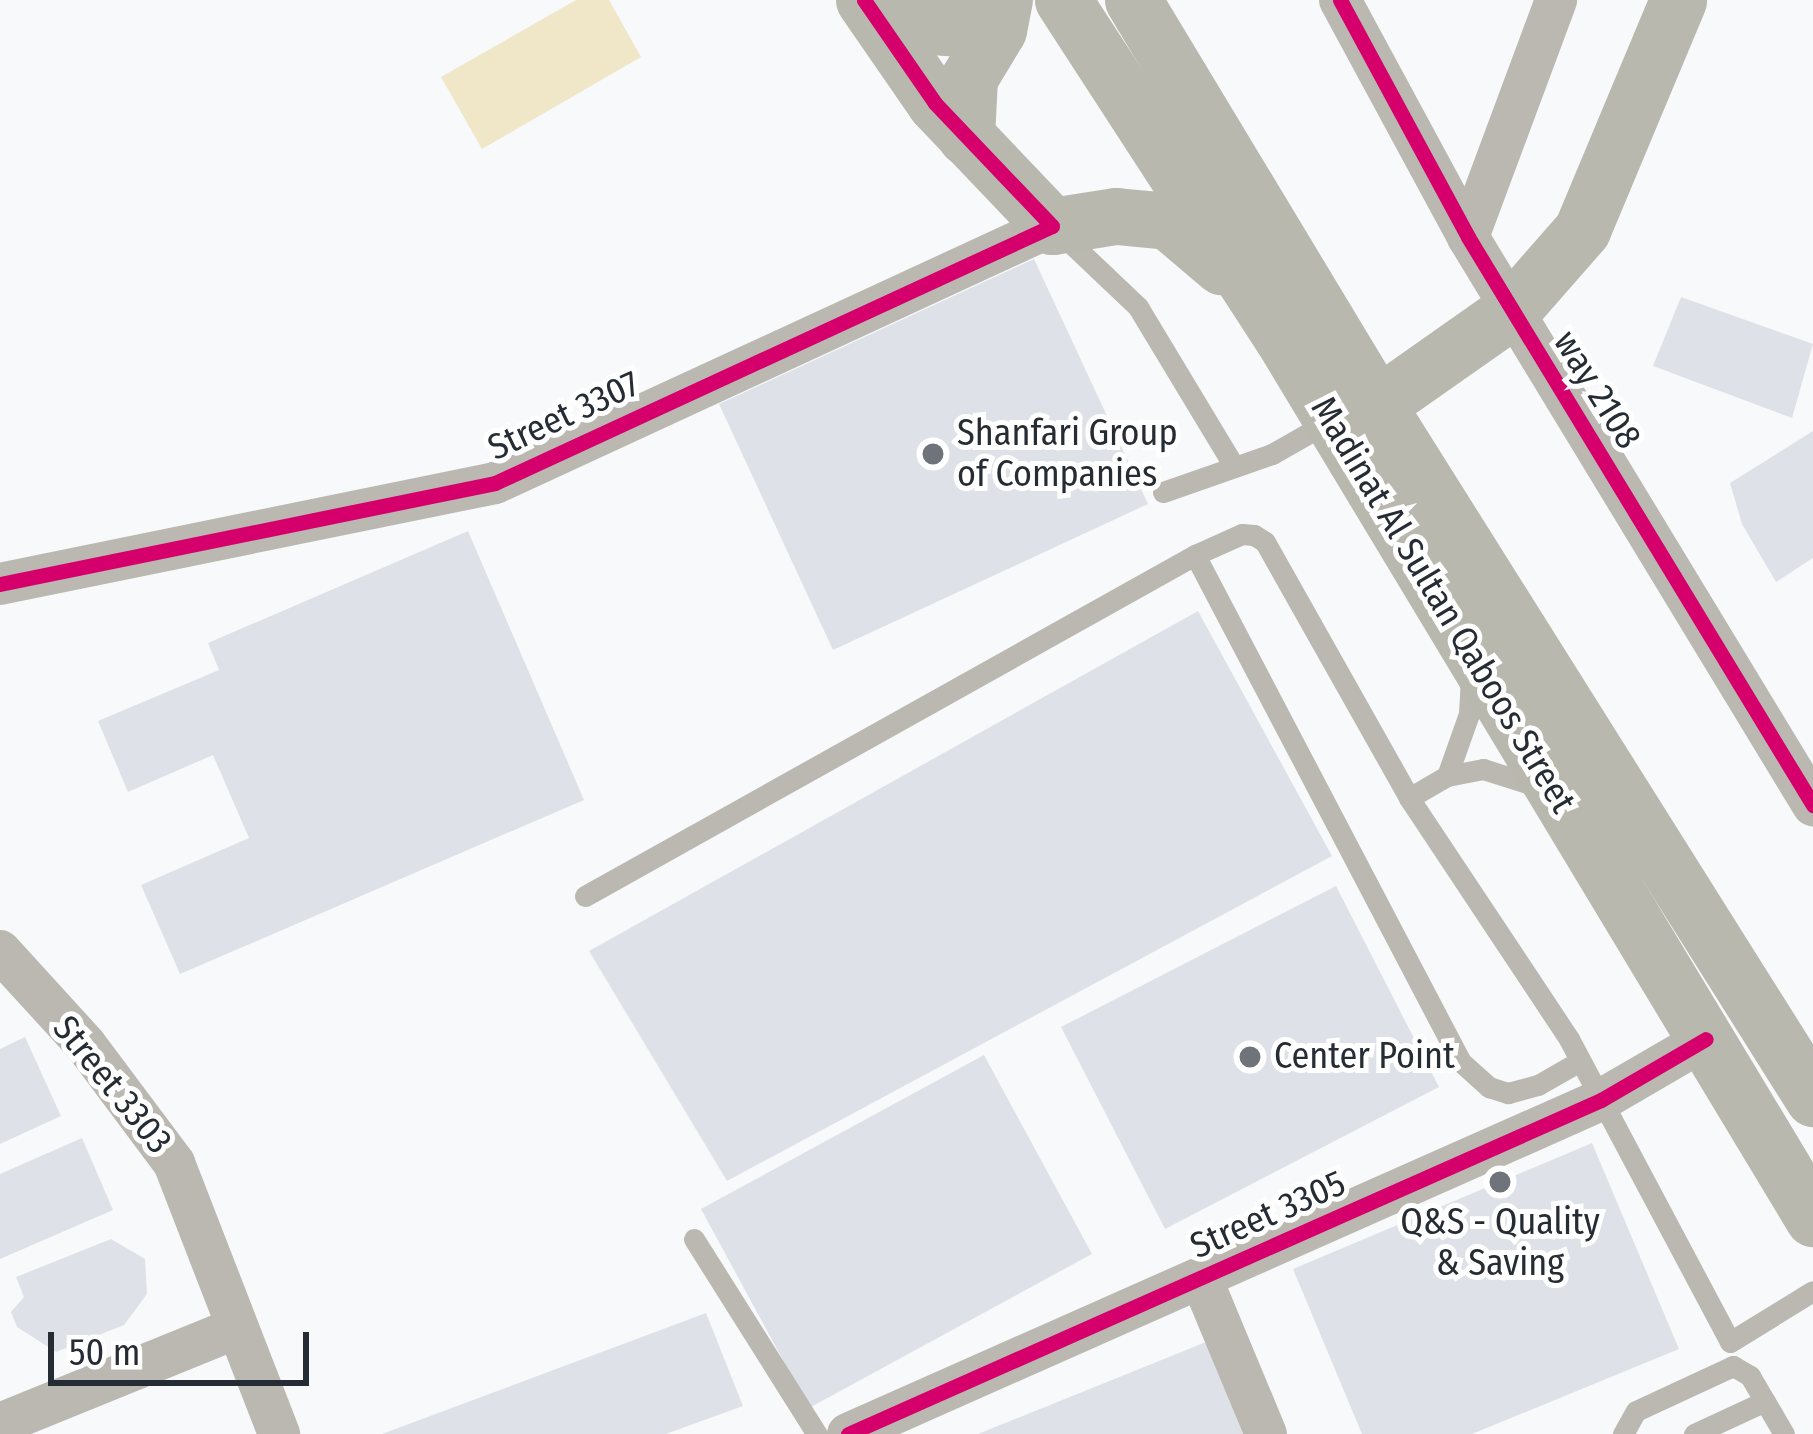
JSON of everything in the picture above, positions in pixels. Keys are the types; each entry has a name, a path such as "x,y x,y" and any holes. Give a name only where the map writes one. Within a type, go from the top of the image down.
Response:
{"main road":[{"path":"864,0 897,55 1052,226 1116,216 1168,221 1214,258 1282,338"},
{"path":"890,0 932,26 961,28 983,20 1002,0"},
{"path":"966,136 969,78 998,30 1002,0"},
{"name":"Madinat Al Sultan Qaboos Street","path":"1063,0 1282,338 1354,413 1813,1098"},
{"name":"Madinat Al Sultan Qaboos Street","path":"1133,0 1354,413 1468,646 1813,1218"},
{"path":"1354,413 1512,310 1582,230 1678,0"}],"street":[{"name":"way 2108","path":"1340,0 1468,237 1813,805"},
{"path":"1468,237 1556,0"},
{"name":"Street 3307","path":"0,584 495,483 1052,226"},
{"name":"Street 3303","path":"0,951 85,1043 174,1163 234,1329 279,1434"},
{"name":"Street 3305","path":"848,1434 937,1416 1201,1278 1601,1100 1706,1039"},
{"path":"1201,1278 1266,1434"},
{"path":"0,1424 234,1329"}],"lane":[{"path":"1052,226 1138,307 1232,463"},
{"path":"1162,492 1232,463 1272,454 1354,413"},
{"path":"585,896 1195,555 1242,534 1265,542 1409,798 1580,1060 1730,1342 1813,1292"},
{"path":"1195,555 1461,1062 1489,1087 1508,1093 1538,1085 1580,1060"},
{"path":"1447,776 1469,714 1468,646"},
{"path":"1409,798 1447,776 1483,769 1505,772 1563,802"},
{"path":"694,1239 817,1434"},
{"path":"1623,1434 1636,1411 1732,1366 1745,1369 1784,1434"},
{"path":"1694,1434 1765,1401"}],"shaded area":[{"path":"576,0 609,0 641,57 482,149 441,77"}],"building":[{"name":"Shanfari Group of Companies","path":"1034,259 1148,504 833,650 719,404"},
{"path":"1681,297 1813,344 1792,418 1653,366"},
{"path":"1813,431 1813,558 1776,582 1742,524 1730,483"},
{"path":"468,531 584,800 180,974 141,885 249,838 213,755 128,792 98,721 219,670 208,643"},
{"path":"1198,611 1332,856 727,1181 589,951"},
{"name":"Center Point","path":"1336,886 1439,1087 1165,1229 1061,1027"},
{"path":"25,1037 61,1116 0,1144 0,1049"},
{"path":"984,1055 1092,1254 809,1408 701,1209"},
{"path":"82,1138 113,1210 0,1259 0,1174"},
{"path":"1592,1143 1679,1349 1472,1434 1362,1434 1293,1269"},
{"path":"111,1239 145,1259 147,1294 124,1325 56,1352 17,1327 11,1312 24,1297 16,1277"},
{"path":"706,1313 743,1406 666,1434 382,1434"},
{"path":"1206,1342 1243,1434 978,1434"}],"cycle path":[{"path":"0,584 495,483 1052,226 935,103 864,0"},
{"path":"1340,0 1468,237 1813,805"},
{"path":"848,1434 1601,1100 1706,1039"}],"place":[{"name":"Shanfari Group of Companies","path":"933,454"},
{"name":"Center Point","path":"1250,1057"},
{"name":"Q&S - Quality & Saving","path":"1500,1182"}]}
